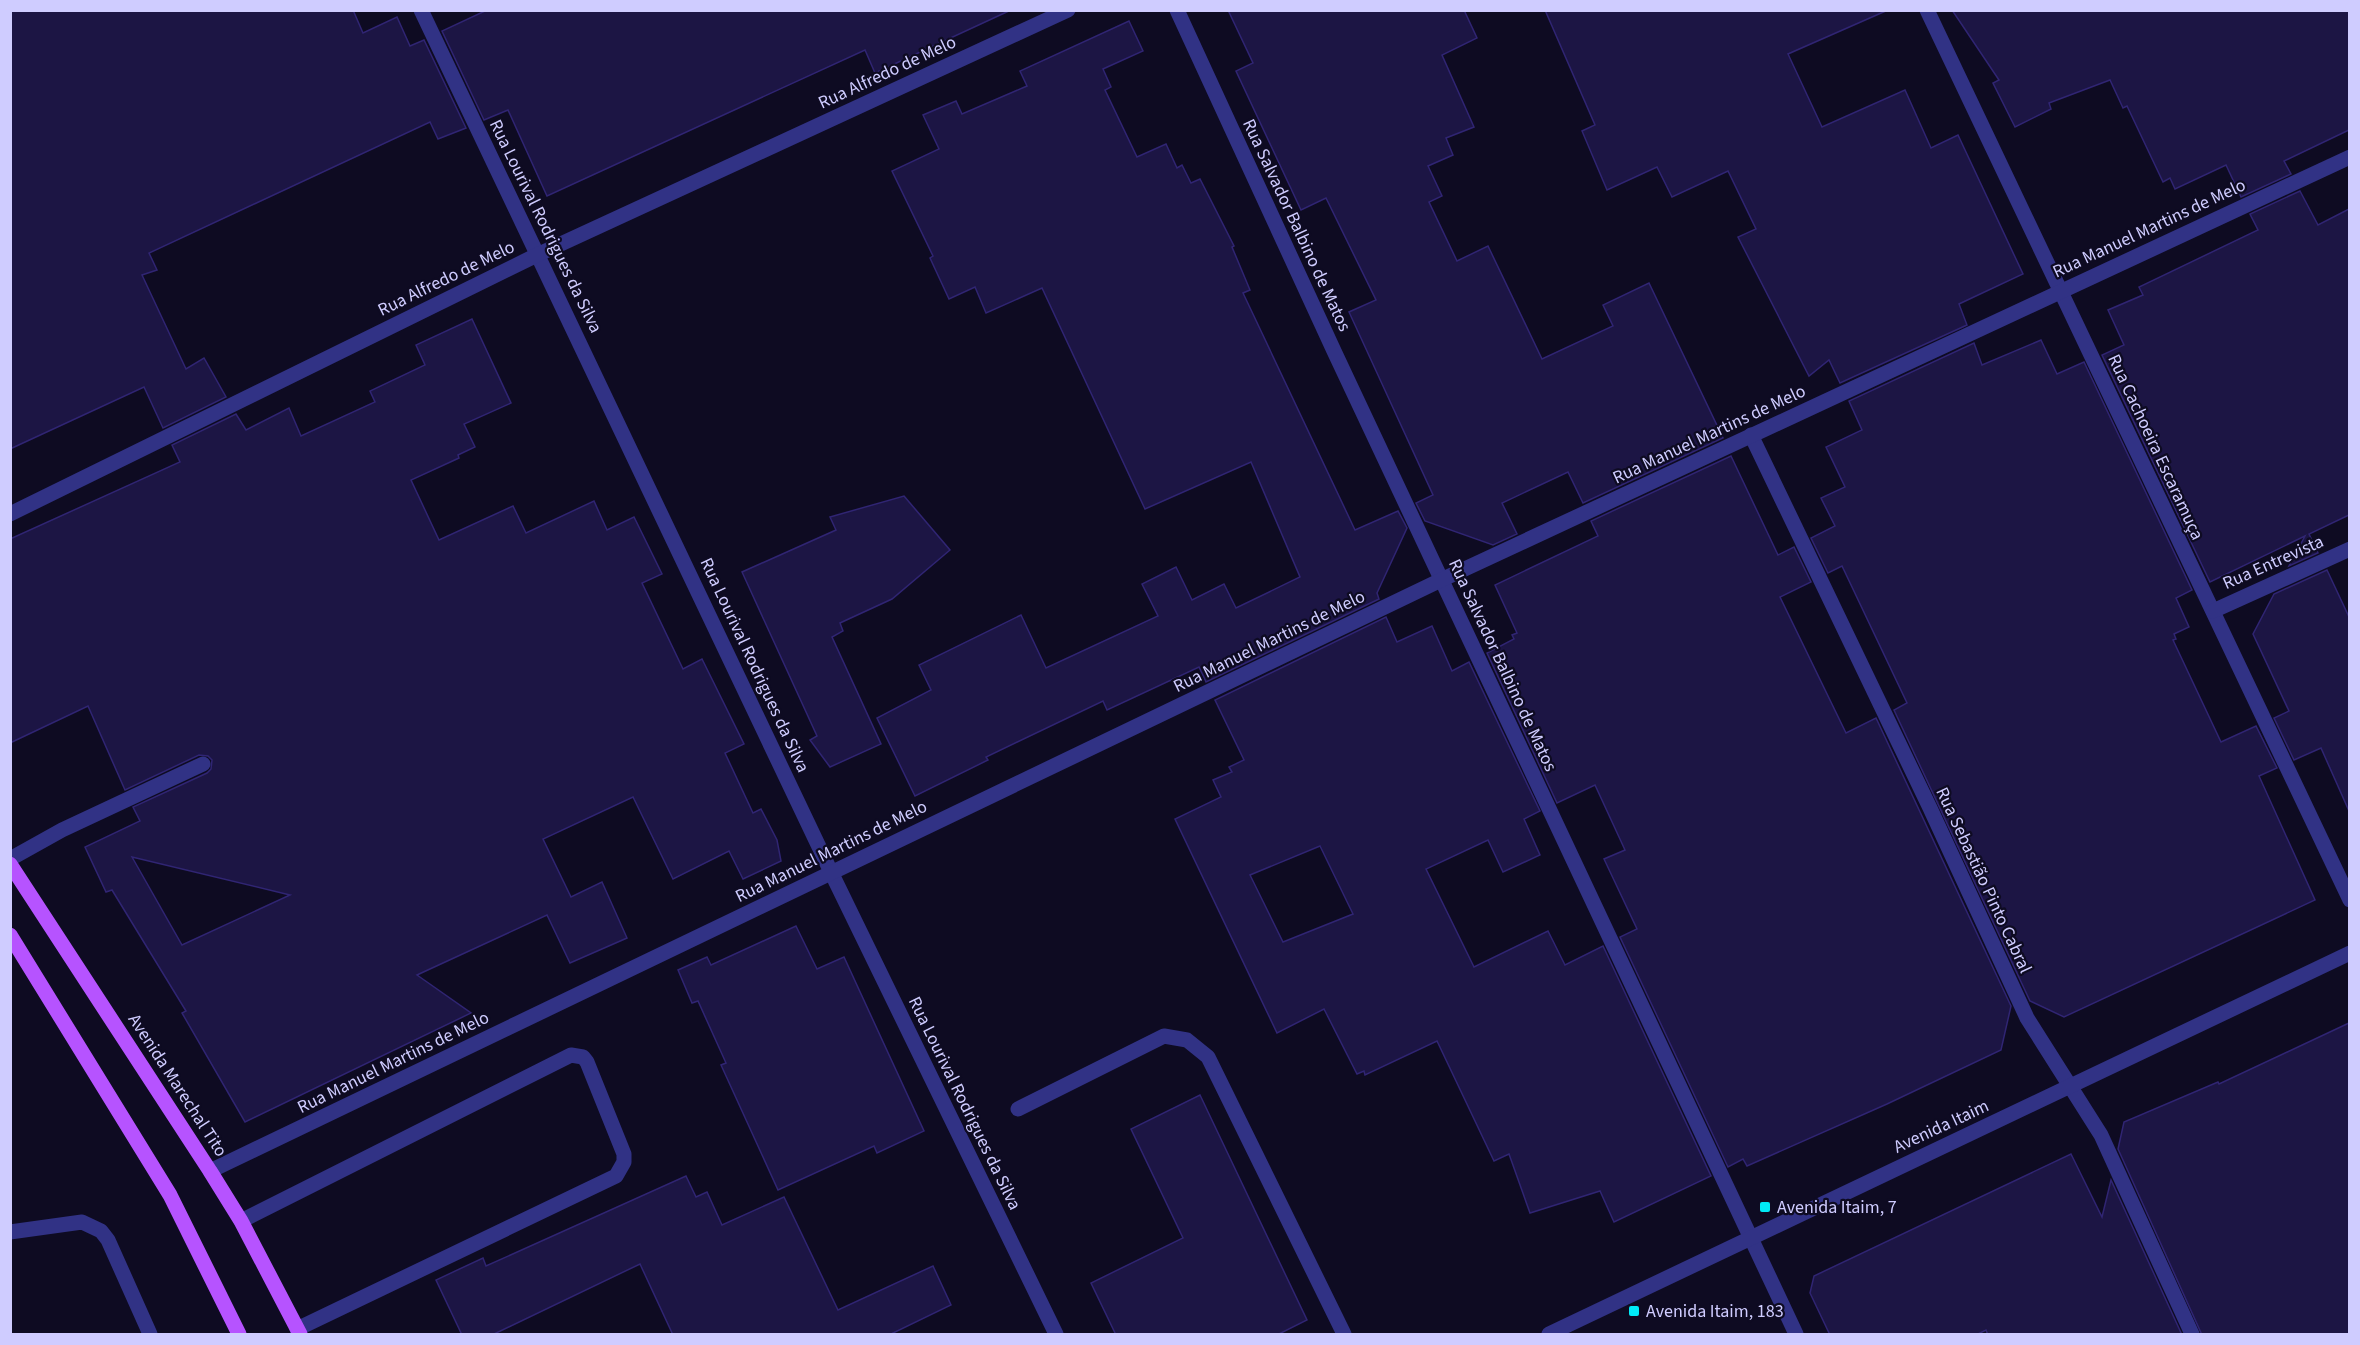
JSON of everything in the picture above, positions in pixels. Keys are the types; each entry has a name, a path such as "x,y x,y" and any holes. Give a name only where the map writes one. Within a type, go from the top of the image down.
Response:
{"main road":[{"name":"Avenida Marechal Tito","path":"10,864 241,1221 298,1332"},
{"path":"10,935 170,1196 239,1335"}],"street":[{"name":"Rua Lourival Rodrigues da Silva","path":"421,10 831,872 1056,1335"},
{"name":"Rua Alfredo de Melo","path":"10,514 539,254 1068,10"},
{"name":"Rua Salvador Balbino de Matos","path":"1177,10 1441,580 1796,1335"},
{"name":"Rua Cachoeira Escaramuça","path":"1927,10 2349,900"},
{"name":"Rua Manuel Martins de Melo","path":"210,1171 1441,580 2349,157"},
{"name":"Rua Sebastião Pinto Cabral","path":"1751,435 1930,808 2027,1018 2101,1135 2192,1335"},
{"name":"Rua Entrevista","path":"2212,611 2349,549"},
{"path":"10,859 62,830 203,764"},
{"name":"Avenida Itaim","path":"1549,1335 1750,1237 2349,953"},
{"path":"1018,1109 1164,1036 1186,1040 1208,1057 1344,1335"},
{"path":"241,1221 571,1055 583,1057 587,1062 624,1154 624,1162 616,1176 298,1332"},
{"path":"10,1232 82,1222 101,1231 108,1240 150,1335"}],"building":[{"path":"10,10 353,10 363,33 397,17 410,46 424,40 466,128 438,139 430,122 149,253 157,270 142,275 186,369 204,358 226,397 163,428 144,387 10,449"},
{"path":"487,10 1011,10 875,73 865,50 547,196 508,110 484,120 442,31"},
{"path":"1228,10 1464,10 1477,38 1442,55 1474,127 1446,138 1453,155 1428,166 1442,196 1429,202 1457,261 1488,246 1542,359 1613,326 1603,305 1649,283 1723,438 1583,503 1568,472 1502,503 1517,534 1493,545 1425,521 1416,503 1433,495 1349,312 1376,300 1326,198 1301,210 1236,71 1253,63"},
{"path":"1545,10 1888,10 1788,54 1822,127 1905,90 1931,148 1958,135 2023,274 1959,304 1967,325 1840,383 1829,360 1809,376 1738,237 1756,229 1728,171 1672,197 1657,167 1607,190 1582,131 1595,125"},
{"path":"1952,10 2349,10 2349,130 2284,161 2291,174 2241,197 2226,165 2175,189 2170,178 2163,182 2127,106 2123,108 2110,80 2049,103 2051,109 2015,127 1993,83 1999,80"},
{"path":"1129,21 1143,51 1103,69 1111,87 1105,90 1137,157 1166,144 1177,168 1182,165 1191,183 1200,179 1234,246 1232,247 1250,290 1243,293 1355,530 1398,511 1407,528 1377,593 1379,599 1206,682 1199,667 1107,710 1103,701 986,757 988,760 915,796 877,718 931,690 919,665 1021,615 1046,668 1158,616 1142,584 1176,567 1192,600 1224,584 1236,608 1300,577 1251,462 1145,509 1042,288 986,313 975,287 949,299 930,258 933,256 892,171 939,149 923,115 956,101 962,114 1027,86 1020,71"},
{"path":"2300,191 2318,225 2349,209 2349,515 2309,534 2318,553 2289,566 2305,536 2210,582 2102,355 2124,345 2108,310 2143,295 2139,287 2258,230 2250,214"},
{"path":"472,319 511,403 464,424 475,447 458,455 459,458 411,480 439,540 513,506 526,533 594,501 607,530 634,517 662,574 642,583 683,669 702,659 744,744 725,753 753,813 761,809 777,840 781,861 743,879 729,851 673,879 633,797 543,839 571,897 602,882 627,938 570,963 547,915 417,975 471,1013 245,1122 182,1013 186,1011 112,890 106,892 85,847 140,821 133,807 207,773 211,769 212,760 208,756 199,755 125,790 88,706 10,743 10,539 180,462 172,445 236,414 246,430 289,408 301,436 375,402 370,391 425,365 416,345","holes":["132,857 290,895 182,945"]},
{"path":"2041,340 2057,374 2084,362 2192,590 2176,598 2189,627 2174,634 2176,639 2173,640 2221,742 2256,726 2277,768 2259,776 2315,900 2064,1017 2030,1001 1894,710 1907,703 1842,566 1828,573 1811,538 1835,526 1821,498 1845,487 1826,447 1862,430 1849,401 1974,343 1982,365"},
{"path":"1731,456 1778,555 1794,547 1811,582 1780,597 1846,733 1876,718 2011,1006 2001,1050 1747,1166 1743,1159 1728,1167 1620,937 1637,929 1604,859 1625,850 1595,785 1557,803 1487,653 1514,639 1512,635 1517,633 1495,585 1598,536 1591,521"},
{"path":"904,496 950,550 892,599 840,623 843,631 832,637 881,744 830,767 810,740 817,736 742,572 836,530 830,517"},
{"path":"2327,570 2349,617 2349,811 2321,748 2294,760 2274,718 2289,711 2253,634 2274,594"},
{"path":"1386,617 1397,642 1432,626 1452,671 1469,662 1540,811 1524,819 1540,855 1503,872 1488,840 1426,869 1474,967 1548,931 1565,965 1603,946 1711,1176 1614,1222 1600,1191 1530,1213 1509,1154 1494,1161 1437,1041 1365,1075 1364,1071 1357,1074 1324,1009 1277,1033 1175,819 1221,797 1213,780 1232,772 1229,767 1244,760 1215,700","holes":["1320,846 1353,914 1283,942 1250,875"]},
{"path":"796,926 817,969 844,957 924,1131 877,1153 874,1146 778,1190 721,1065 726,1063 698,1001 692,1003 678,970 707,957 711,965"},
{"path":"2349,1023 2349,1335 2202,1335 2118,1149 2124,1122 2218,1082 2219,1084"},
{"path":"1200,1095 1307,1320 1277,1335 1116,1335 1091,1283 1183,1238 1131,1129"},
{"path":"2071,1154 2102,1217 2111,1180 2182,1335 1988,1335 1986,1330 1976,1335 1830,1335 1810,1293 1814,1276"},
{"path":"686,1176 696,1197 707,1192 722,1225 784,1197 838,1310 933,1266 951,1305 889,1335 673,1335 640,1264 492,1335 462,1335 436,1280 483,1258 486,1266"}],"place":[{"name":"Avenida Itaim, 7","path":"1765,1207"},
{"name":"Avenida Itaim, 183","path":"1634,1311"}]}
